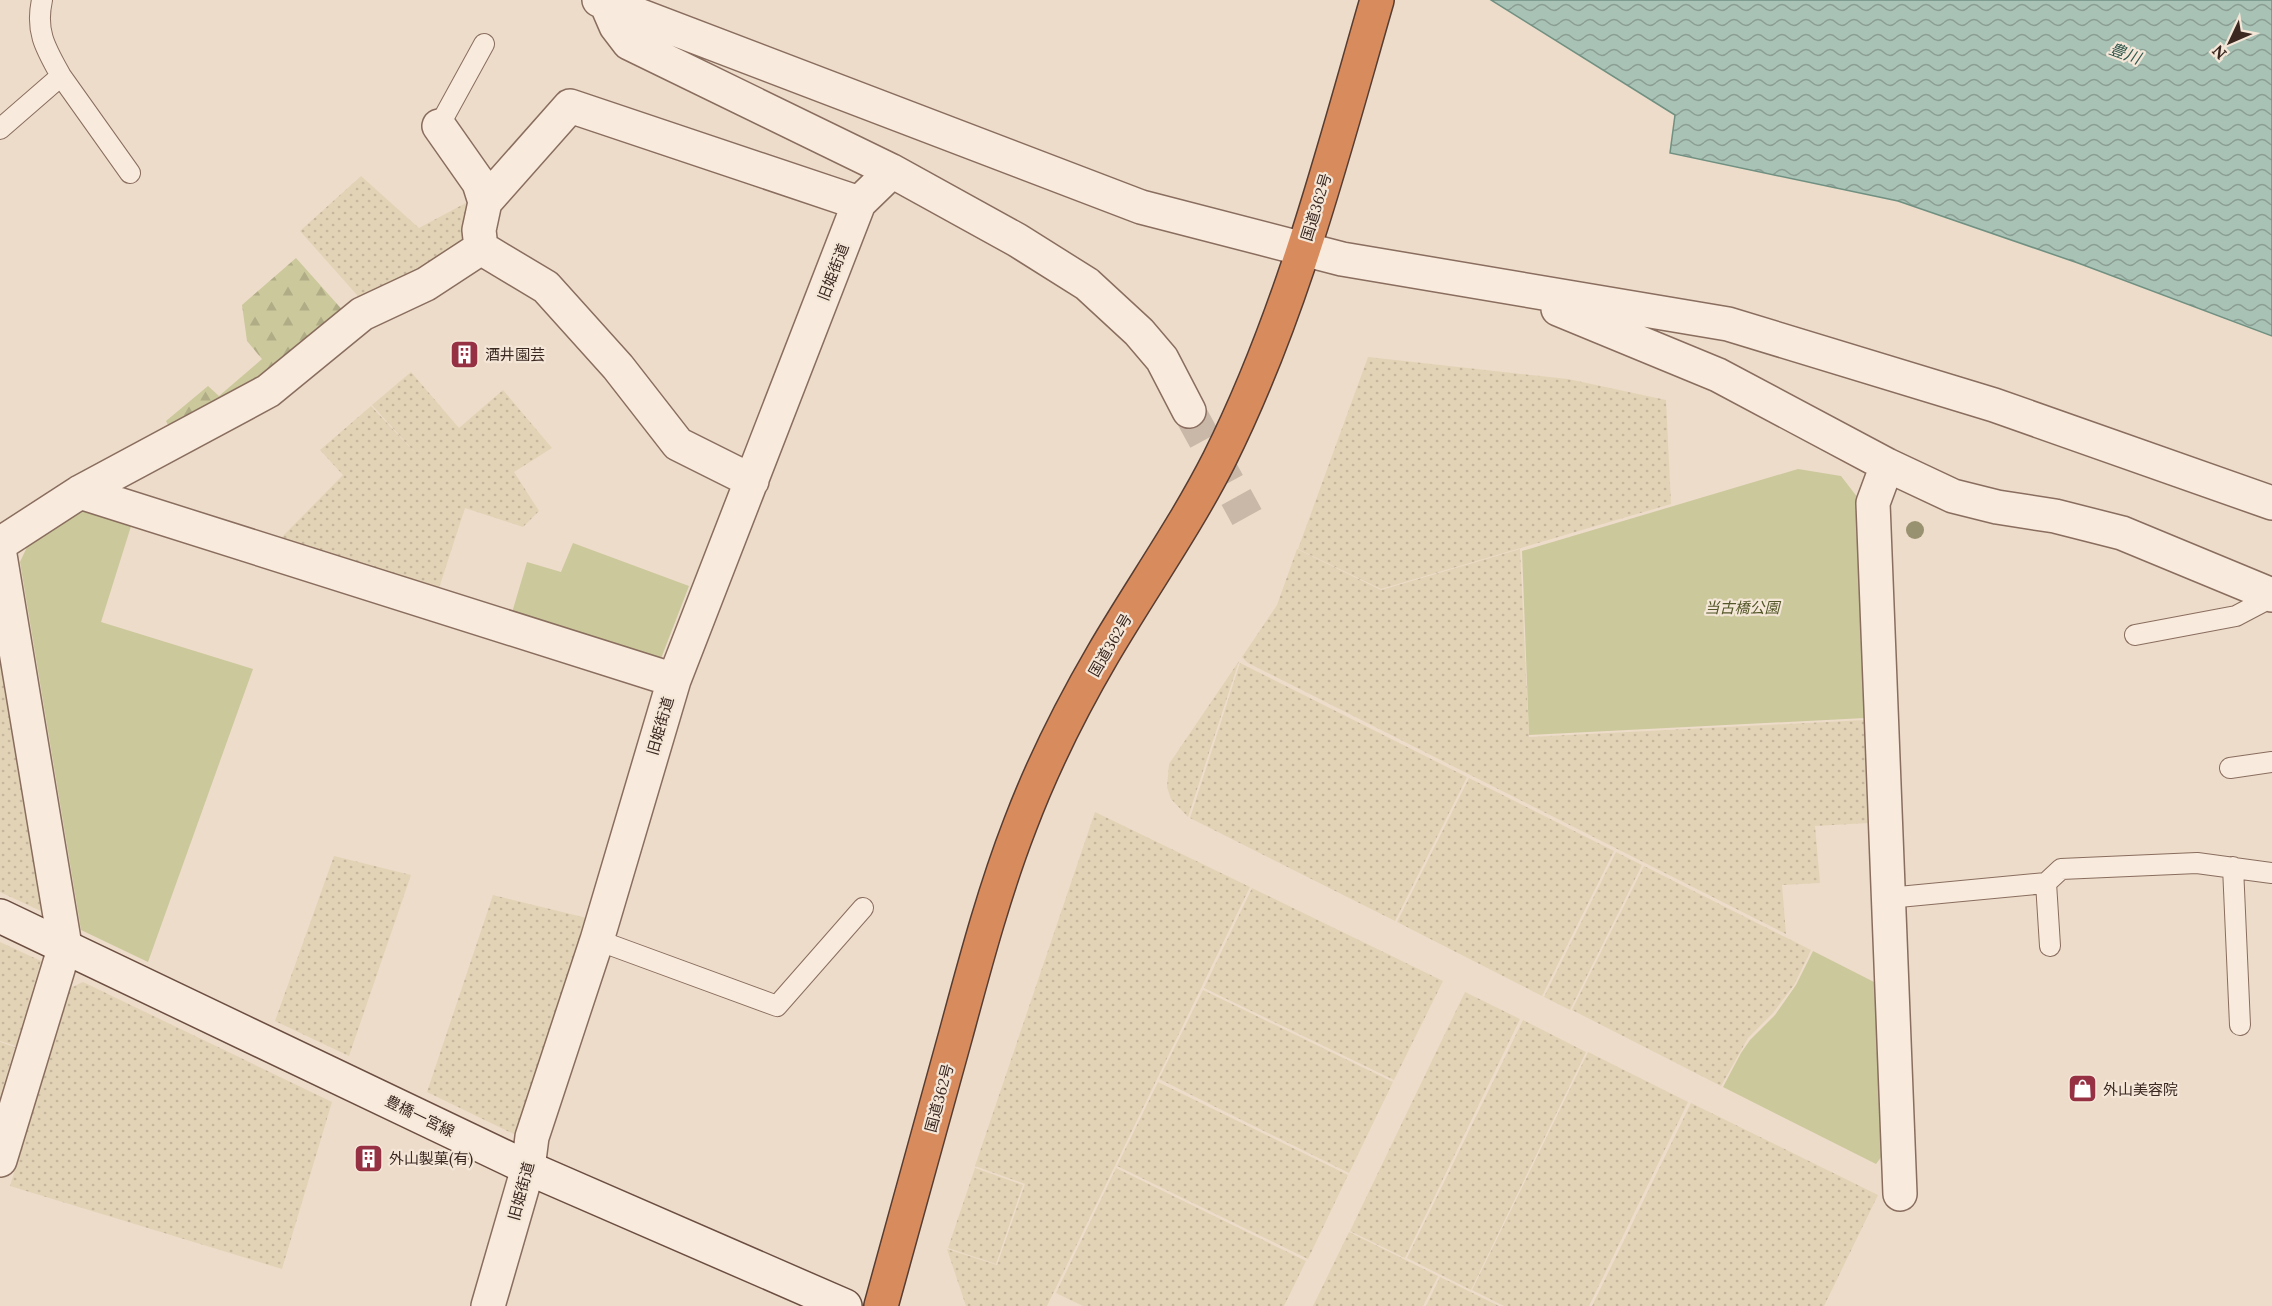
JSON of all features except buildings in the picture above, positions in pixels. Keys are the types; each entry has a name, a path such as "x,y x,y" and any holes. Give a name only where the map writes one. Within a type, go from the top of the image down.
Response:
{"highway":[{"name":"国道362号","path":"881,1306 978,954 1020,825 1053,749 1101,657 1177,533 1218,460 1264,357 1304,250 1377,0"}],"street":[{"path":"602,2 629,43 892,171 1017,240 1087,284 1139,332 1162,359 1189,411"},
{"path":"602,2 1141,207 1342,259 1728,324 1994,405 2272,504"},
{"path":"481,248 479,230 485,202 570,106 860,203"},
{"path":"439,126 479,183 485,202"},
{"name":"旧姫街道","path":"488,1306 528,1168 532,1137 597,940 674,680 860,203 892,171"},
{"path":"481,248 546,287 618,367 678,444 752,481"},
{"path":"0,544 80,492 268,391 362,314 426,284 481,248"},
{"path":"1507,288 1718,375 1887,465 1953,496 1997,507 2055,516 2122,533 2272,596"},
{"path":"1887,465 1872,503 1900,1194"},
{"path":"80,492 674,680"},
{"path":"0,555 65,946 0,1160"},
{"name":"豊橋一宮線","path":"0,916 528,1168 845,1306"}],"lane":[{"path":"42,0 39,16 42,40 61,76 130,173"},
{"path":"439,126 484,44"},
{"path":"0,129 61,76"},
{"path":"2135,635 2236,616 2272,596"},
{"path":"2230,768 2272,762"},
{"path":"1888,898 2046,883 2061,869 2197,863 2272,873"},
{"path":"2233,867 2240,1025"},
{"path":"2046,883 2050,946"},
{"path":"597,940 777,1006 863,908"}],"shaded area":[{"path":"361,176 419,228 475,198 473,245 365,304 300,231"},
{"path":"1368,357 1568,379 1666,400 1671,504 1381,589 1298,549"},
{"path":"411,372 459,428 503,390 552,448 514,472 539,511 523,527 465,508 439,588 279,540 343,475 320,450 371,406 419,457 372,405"},
{"path":"1297,549 1381,590 1520,549 1529,737 1865,720 1869,823 1815,826 1820,883 1782,885 1786,934 1248,663 1242,657 1277,605"},
{"path":"0,655 43,912 0,892"},
{"path":"1239,661 1188,817 1171,799 1167,787 1169,764"},
{"path":"1240,663 1467,777 1395,921 1190,818"},
{"path":"1469,778 1614,851 1542,996 1397,922"},
{"path":"1095,812 1250,887 1047,1306 966,1306 947,1249 997,1265 1025,1184 975,1166"},
{"path":"1616,852 1642,865 1570,1010 1544,997"},
{"path":"334,856 411,875 349,1056 275,1021"},
{"path":"1644,866 1811,950 1794,985 1773,1013 1748,1038 1721,1086 1572,1010"},
{"path":"1252,888 1443,981 1394,1080 1204,988"},
{"path":"493,895 591,919 518,1136 427,1092"},
{"path":"0,942 41,961 16,1046 0,1041"},
{"path":"83,982 332,1102 282,1269 10,1186 70,988"},
{"path":"1203,990 1393,1082 1349,1173 1159,1079"},
{"path":"1465,992 1520,1019 1405,1258 1350,1231"},
{"path":"1523,1020 1586,1052 1471,1290 1407,1258"},
{"path":"0,1042 15,1047 0,1097"},
{"path":"1588,1052 1688,1102 1589,1306 1504,1306 1472,1290"},
{"path":"1158,1082 1348,1175 1308,1259 1117,1166"},
{"path":"1691,1103 1878,1195 1824,1306 1592,1306"},
{"path":"975,1168 1023,1185 996,1264 948,1248"},
{"path":"1116,1168 1306,1261 1284,1306 1083,1306 1056,1293"},
{"path":"1349,1232 1438,1276 1423,1306 1313,1306"},
{"path":"1440,1277 1499,1306 1426,1306"}],"green space":[{"path":"296,258 346,314 261,385 172,433 166,421 208,386 219,396 262,359 247,341 242,305"},
{"name":"当古橋公園","path":"1798,469 1841,476 1858,498 1865,718 1529,735 1522,551"},
{"path":"85,509 132,523 101,622 253,669 148,962 81,930 20,562 27,547"},
{"path":"573,543 689,586 660,661 511,616 527,562 561,572"},
{"path":"1813,951 1876,983 1882,1156 1876,1164 1723,1087 1750,1040 1775,1015 1796,985"}],"water":[{"name":"豊川","path":"1491,0 2272,0 2272,336 2078,263 1898,201 1670,153 1675,115"}],"tunnel":[{"path":"1189,411 1247,517"}],"place":[{"name":"酒井園芸","path":"464,354"},
{"name":"外山美容院","path":"2082,1089"},
{"name":"外山製菓(有)","path":"368,1158"}]}
